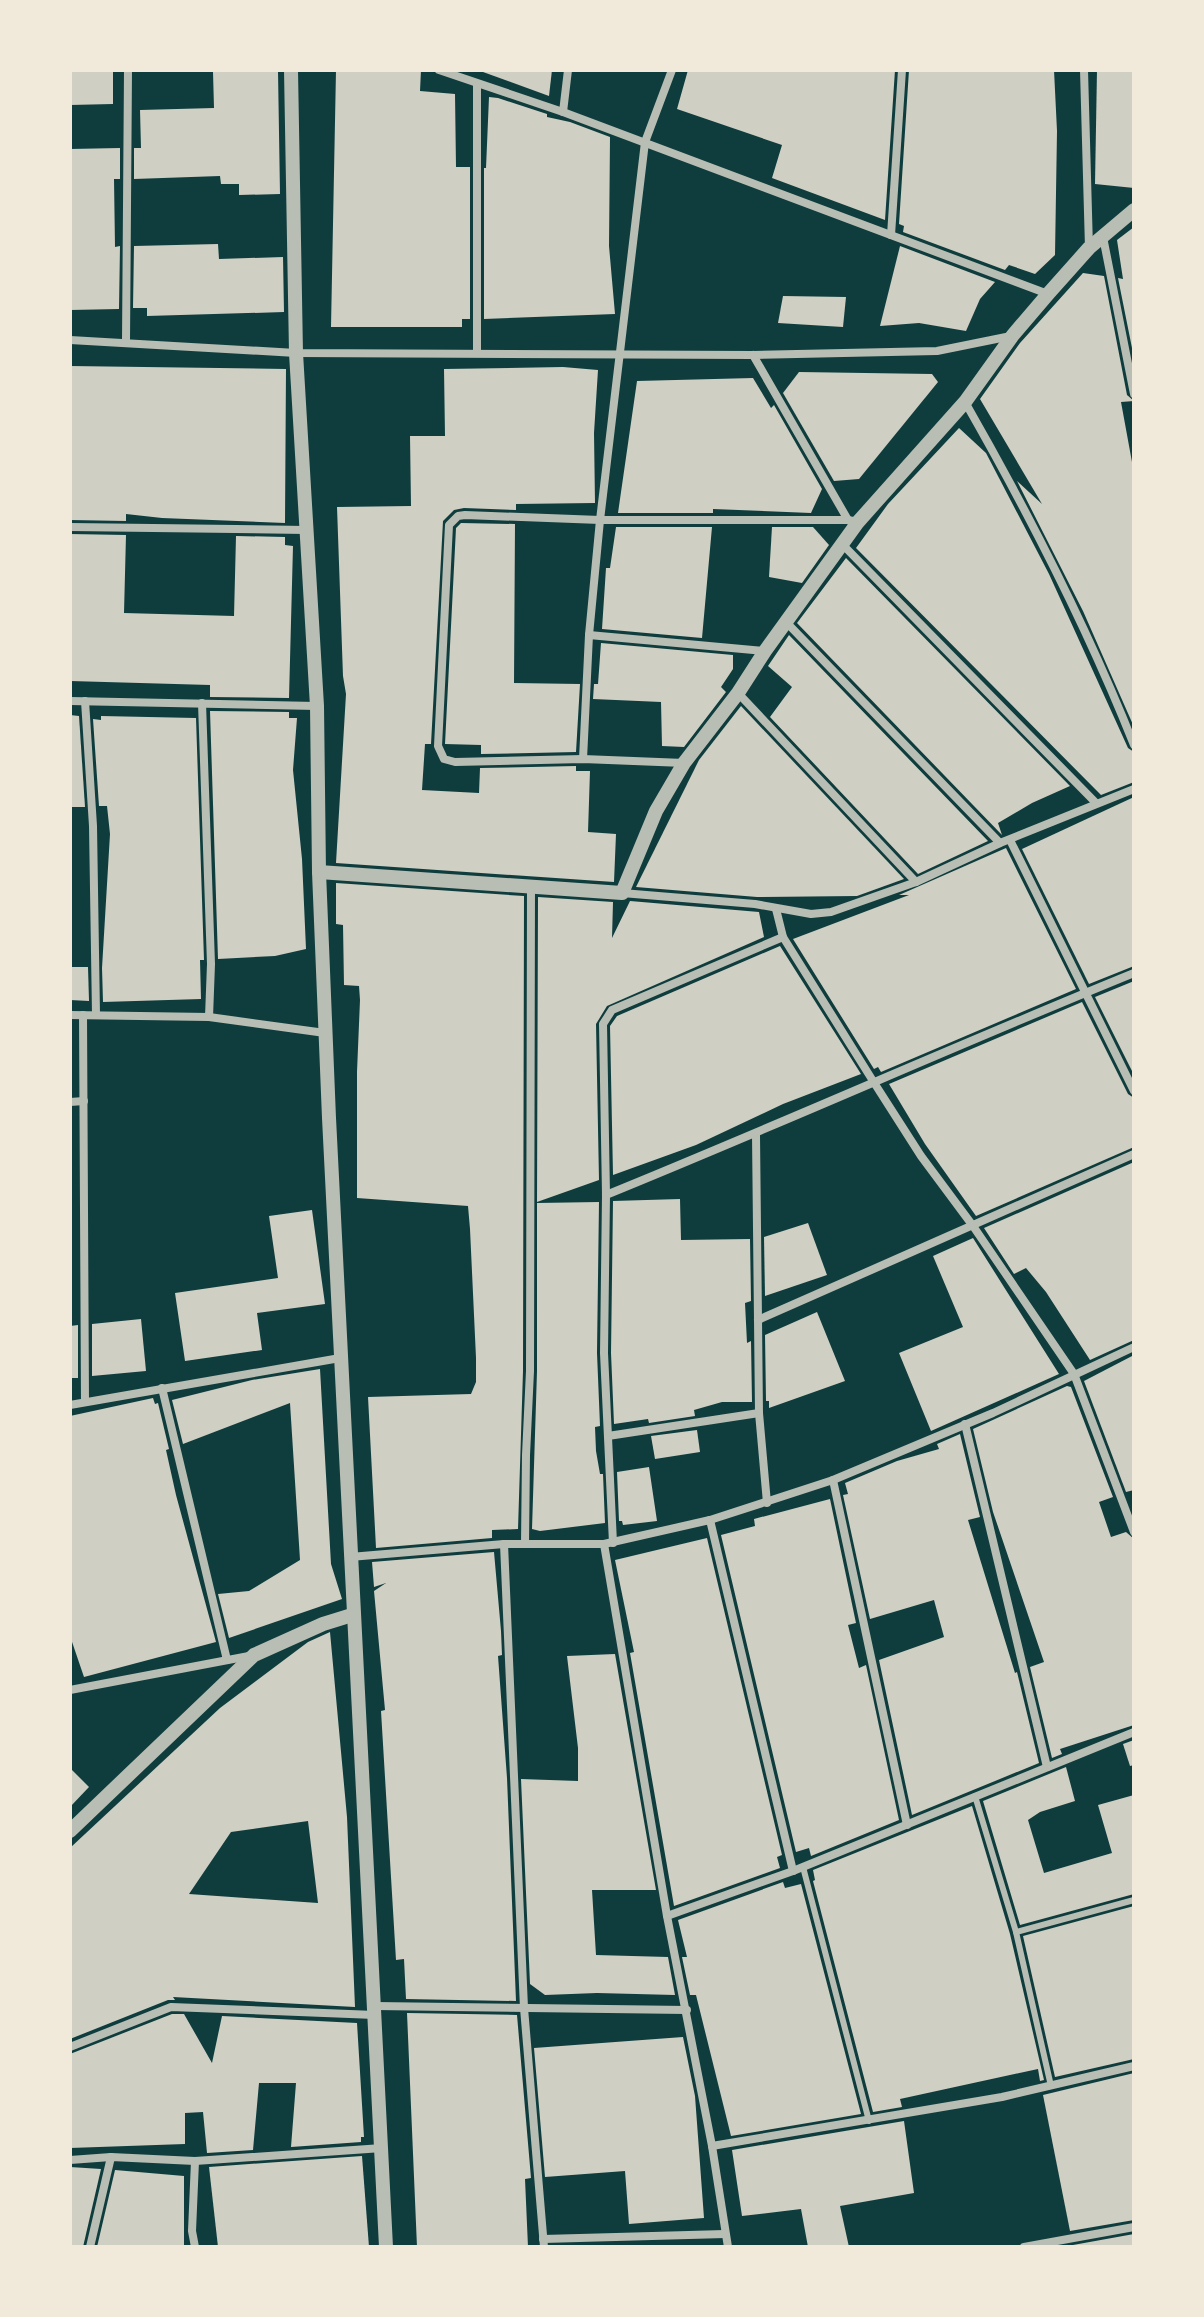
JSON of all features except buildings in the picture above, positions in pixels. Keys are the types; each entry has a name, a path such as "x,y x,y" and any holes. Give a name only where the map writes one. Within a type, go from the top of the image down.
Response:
{"street":[{"path":"126,342 128,70"},
{"path":"291,70 296,353 317,706 325,1033 386,2247"},
{"path":"439,70 645,142 1048,294"},
{"path":"563,112 568,70"},
{"path":"583,759 589,635 600,520 645,142 672,70"},
{"path":"891,235 902,70"},
{"path":"1084,70 1089,248"},
{"path":"477,84 477,353"},
{"path":"622,893 656,811 684,763 843,545 853,521 965,402 1013,335 1089,248 1134,210"},
{"path":"1103,237 1134,394"},
{"path":"70,340 296,353 753,355 937,351 1013,335"},
{"path":"753,355 853,521"},
{"path":"965,402 1022,505 1111,687 1134,745"},
{"path":"684,763 583,759 455,762 444,759 438,746 449,525 458,516 465,515 600,520 853,521"},
{"path":"70,527 306,530"},
{"path":"843,545 1096,803"},
{"path":"787,623 1000,843"},
{"path":"589,635 765,651"},
{"path":"738,693 916,882"},
{"path":"70,701 317,706"},
{"path":"85,701 93,826 96,1015"},
{"path":"202,703 211,964 209,1017"},
{"path":"319,872 755,904 811,914 831,912 916,882 1000,843 1134,789"},
{"path":"1010,840 1134,1091"},
{"path":"525,1544 530,1371 531,886"},
{"path":"776,909 783,937 921,1156 1074,1374 1134,1532"},
{"path":"728,2247 687,2010 667,1916 609,1543 604,1353 606,1195 603,1032 606,1016 612,1010 783,937"},
{"path":"606,1195 756,1135 873,1081 1134,973"},
{"path":"70,1015 209,1017 325,1033"},
{"path":"83,1015 85,1402"},
{"path":"70,1102 84,1101"},
{"path":"756,1135 759,1413 767,1503"},
{"path":"758,1320 1134,1154"},
{"path":"350,1557 504,1544 609,1543 710,1520 833,1480 1134,1347"},
{"path":"70,1405 340,1358"},
{"path":"162,1388 227,1660"},
{"path":"608,1436 759,1413"},
{"path":"965,1424 1047,1767"},
{"path":"833,1480 907,1825"},
{"path":"710,1520 793,1871"},
{"path":"504,1544 524,2008 543,2243 725,2234"},
{"path":"70,1690 254,1655 323,1624 352,1615"},
{"path":"70,1831 254,1655"},
{"path":"667,1916 793,1871 1134,1732"},
{"path":"70,2047 171,2007 375,2011 524,2008 687,2010"},
{"path":"712,2146 1051,2087 1134,2066"},
{"path":"70,2160 111,2157 195,2161 382,2148"},
{"path":"90,2247 111,2157"},
{"path":"195,2161 192,2231 195,2247"},
{"path":"1024,2247 1134,2227"}],"lane":[{"path":"975,1796 1016,1932 1051,2087"},
{"path":"803,1867 869,2121"},
{"path":"1016,1932 1134,1900"}]}
